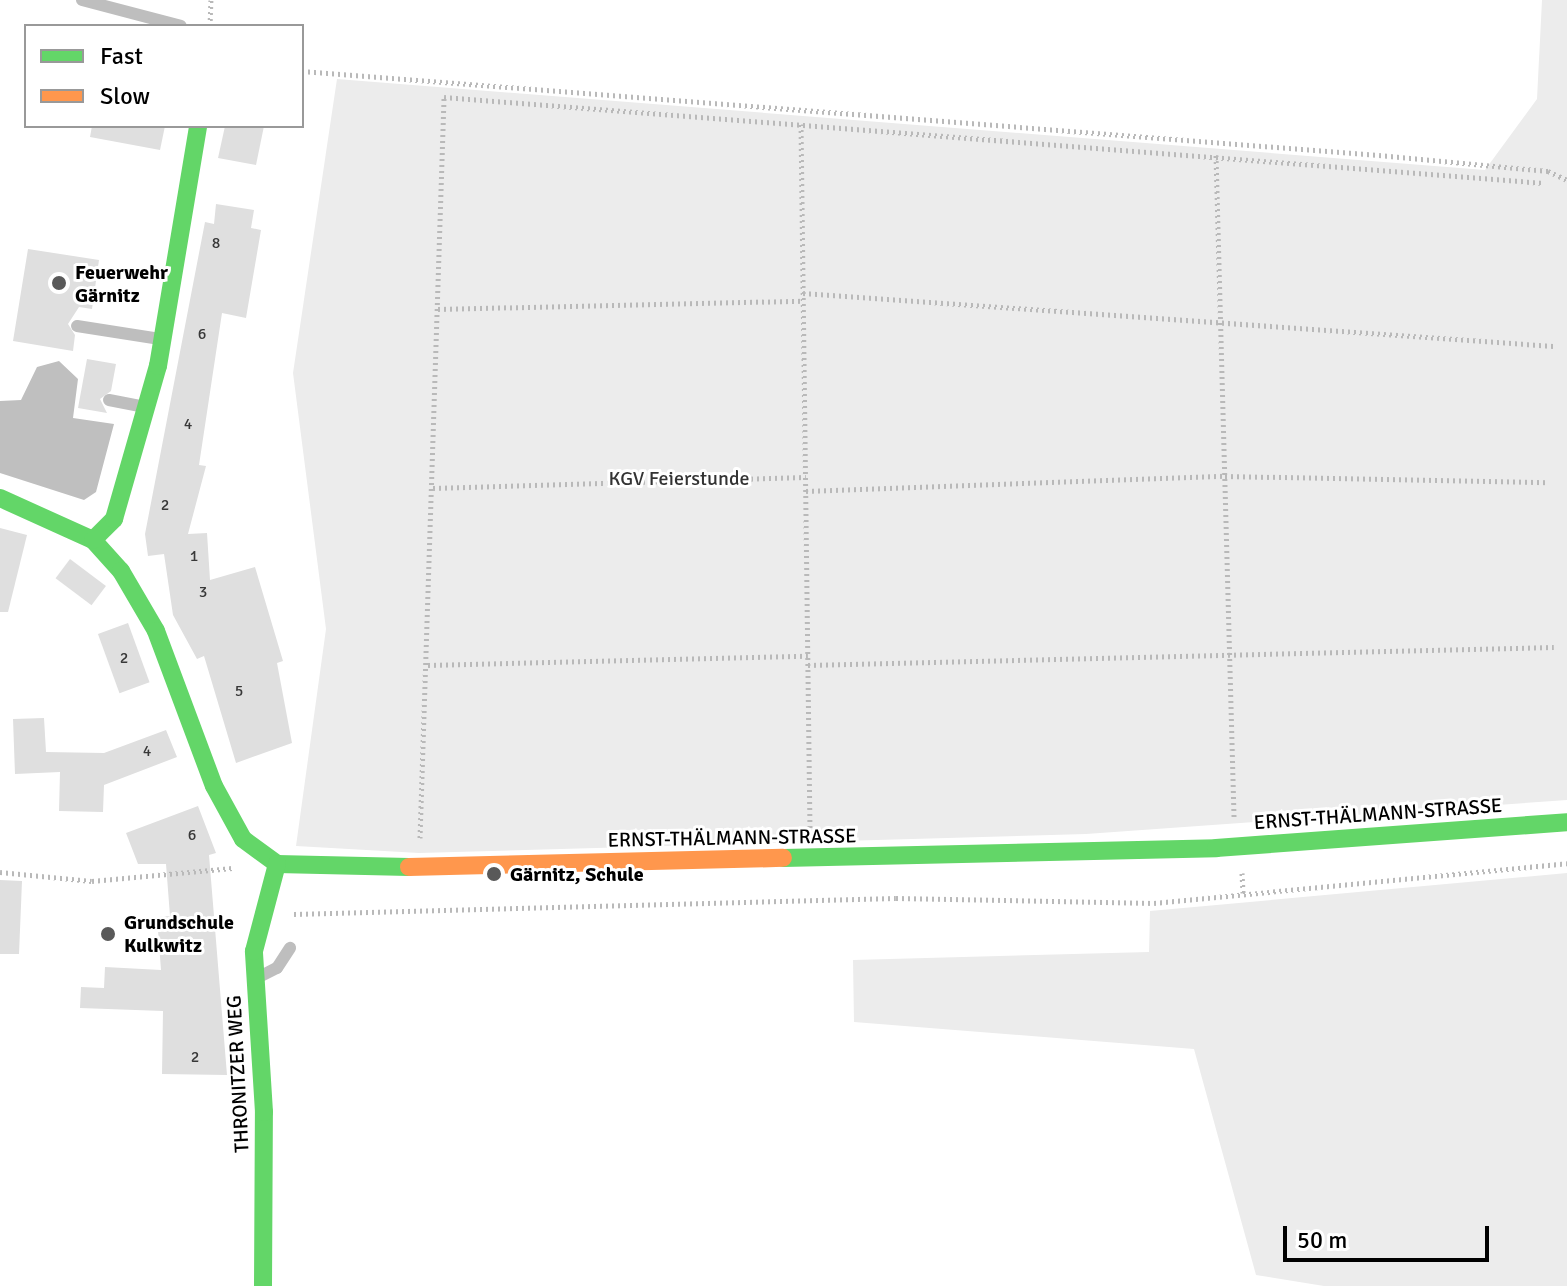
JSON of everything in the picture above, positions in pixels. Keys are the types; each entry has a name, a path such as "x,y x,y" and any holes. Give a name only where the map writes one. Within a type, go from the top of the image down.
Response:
{"street":[{"path":"93,540 114,519 147,407 163,339 198,128"},
{"path":"0,498 93,540 121,571 156,631 214,786 243,839 277,864"},
{"name":"ERNST-THÄLMANN-STRASSE","path":"277,864 417,867 1216,848 1567,822"},
{"name":"THRONITZER WEG","path":"263,1286 264,1112 255,979 261,915 277,864"}],"lane":[{"path":"82,0 173,24"},
{"path":"77,326 163,339"},
{"path":"109,400 147,407"},
{"path":"255,979 277,968 290,948"}],"path":[{"path":"210,24 211,0"},
{"path":"304,71 1379,155 1548,171 1567,180"},
{"path":"417,867 428,665 444,97 1544,183"},
{"path":"801,124 811,858"},
{"path":"1216,155 1234,818 1219,819"},
{"path":"803,293 1553,346"},
{"path":"438,309 803,301"},
{"path":"806,491 1225,476 1548,482"},
{"path":"433,488 806,477"},
{"path":"808,665 1554,647"},
{"path":"428,665 808,656"},
{"path":"261,915 896,898 1154,903 1567,863"},
{"path":"0,872 92,881 277,864"}],"green space":[{"name":"KGV Feierstunde","path":"1542,0 1567,0 1567,800 1086,834 419,853 296,846 326,629 293,373 337,79 1485,170 1537,99"},
{"path":"1567,873 1567,1286 1324,1286 1256,1275 1194,1049 854,1022 853,960 1149,952 1150,911"}],"shaded area":[{"path":"59,361 78,379 73,418 114,424 96,492 84,500 0,473 0,401 21,400 37,367"}],"building":[{"path":"92,128 165,128 160,150 90,137"},
{"path":"225,128 264,128 256,165 218,158"},
{"path":"216,204 254,210 251,228 261,230 246,318 222,313 199,465 206,466 188,534 207,533 210,580 255,567 283,661 277,663 292,743 236,763 204,656 197,659 173,615 164,554 148,556 145,534 205,222 214,224"},
{"name":"Feuerwehr Gärnitz","path":"28,249 99,260 92,309 79,307 68,324 75,335 73,351 13,341"},
{"path":"87,359 116,364 111,391 100,399 107,413 78,408"},
{"path":"0,528 27,535 8,612 0,612"},
{"path":"70,559 106,586 91,605 56,578"},
{"path":"128,623 150,682 119,693 98,634"},
{"path":"44,718 46,752 104,753 166,730 177,757 104,785 103,812 59,811 60,772 15,774 13,719"},
{"path":"198,806 216,853 209,855 227,1075 162,1074 163,1011 80,1008 81,987 104,988 105,967 161,970 157,917 170,916 166,864 138,864 126,833"},
{"path":"0,880 22,881 19,954 0,954"}],"traffic: fast":[{"path":"93,540 114,519 158,366 198,128"},
{"path":"0,498 93,540 121,571 156,631 214,786 243,839 277,864 409,867"},
{"path":"783,858 1216,848 1567,822"},
{"path":"263,1286 264,1112 254,951 277,864"}],"traffic: slow":[{"path":"409,867 783,858"}],"place":[{"name":"Feuerwehr Gärnitz","path":"59,283"},
{"name":"Gärnitz, Schule","path":"494,874"},
{"name":"Grundschule Kulkwitz","path":"108,934"}]}
